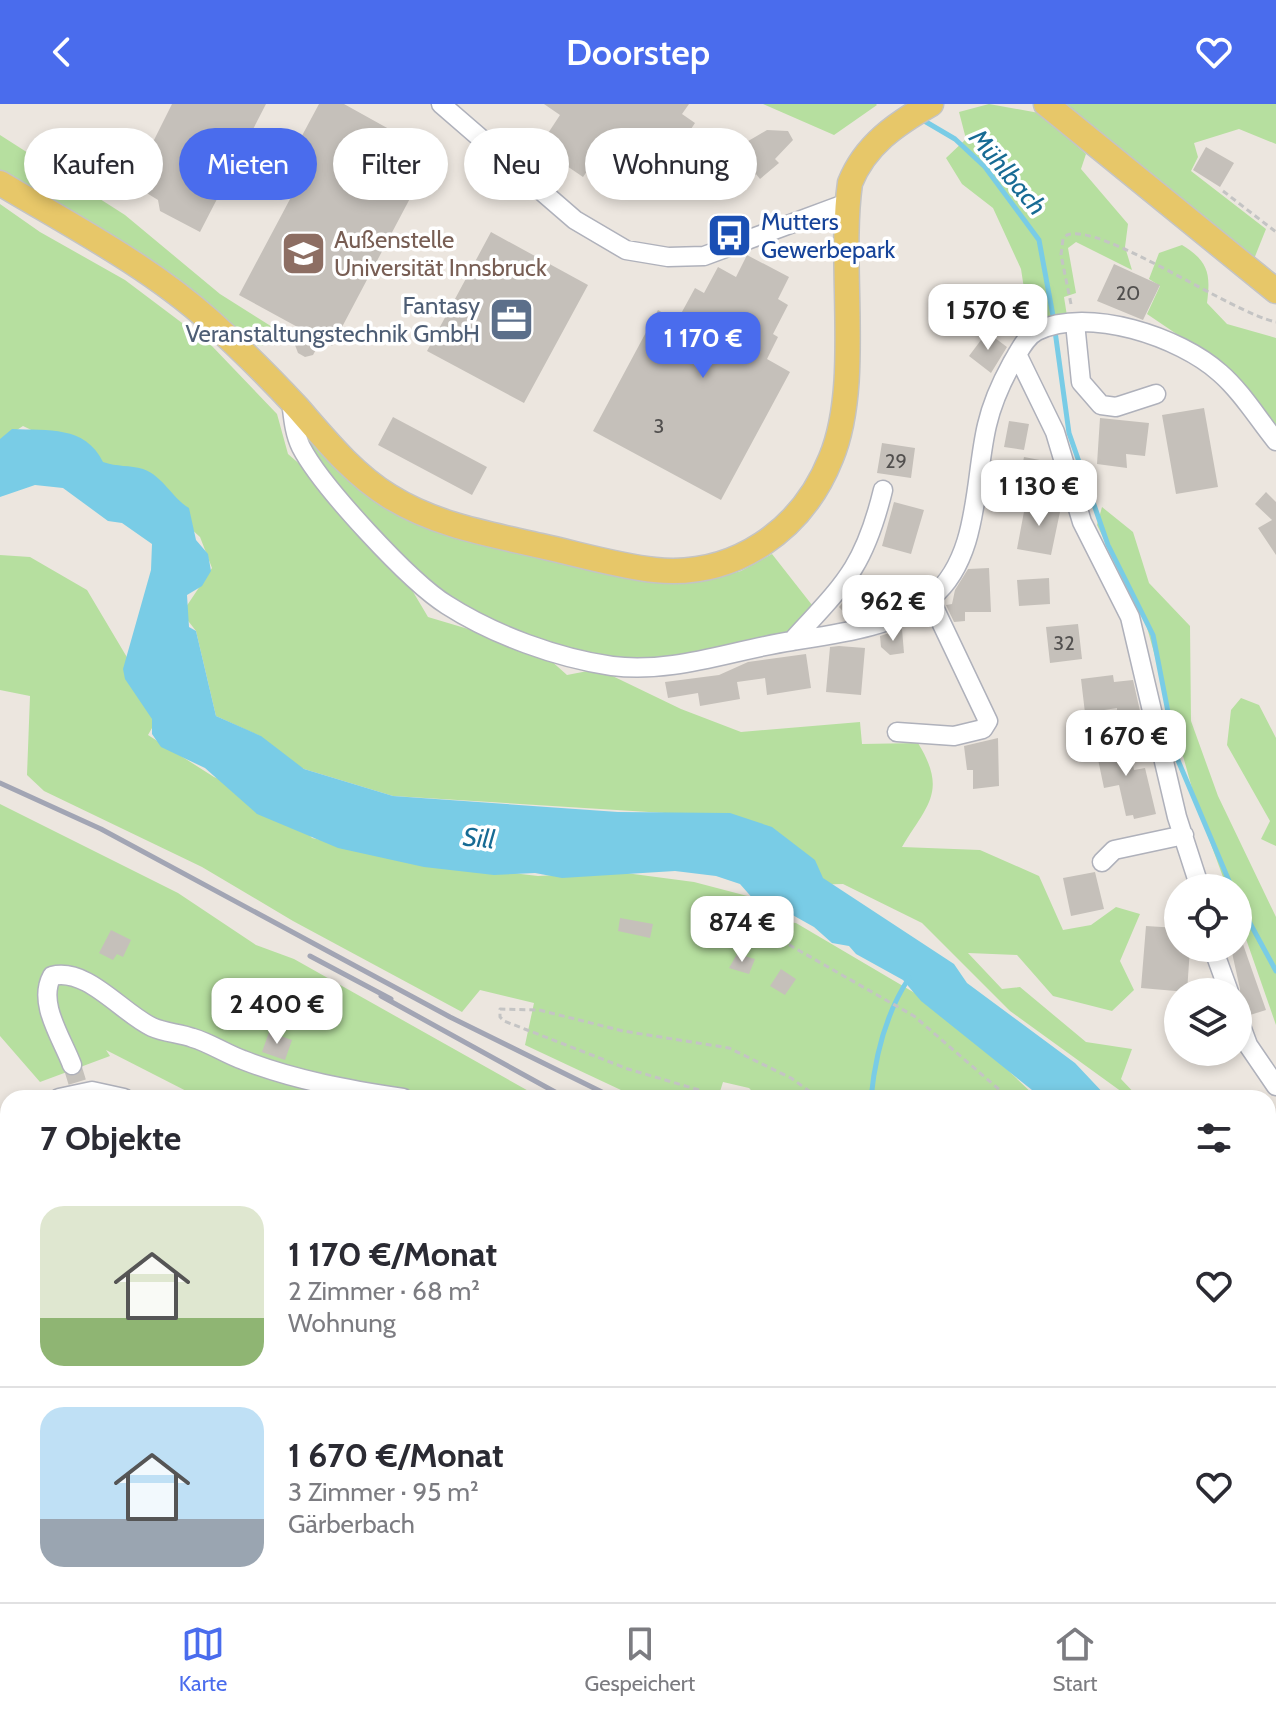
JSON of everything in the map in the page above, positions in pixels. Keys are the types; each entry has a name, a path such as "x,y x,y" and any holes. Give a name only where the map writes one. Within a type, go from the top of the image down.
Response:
{"main road":[{"path":"0,183 117,255 207,318 365,480 421,514 490,534 652,570 703,569 750,553 783,529 814,491 835,448 844,410 847,203 858,163 885,134 931,104"},
{"path":"1046,104 1276,291"}],"street":[{"path":"441,104 575,220 626,250 668,257 704,256 847,203"},
{"path":"291,401 299,443 316,469 369,533 444,604 542,648 611,666 661,668 826,636 886,620 930,599 950,573 966,538 990,411 1017,354 1032,334 1045,328 1093,321 1119,326 1174,345 1204,361 1230,383 1276,441"},
{"path":"1070,324 1081,382 1101,405 1116,407 1156,394"},
{"path":"1017,354 1055,432 1082,522 1130,617 1196,874"},
{"path":"792,641 849,578 864,556 883,490"},
{"path":"897,732 954,736 983,729 988,721 930,599"},
{"path":"1102,862 1114,850 1184,835"},
{"path":"72,1065 48,1006 46,988 52,976 63,973 80,979 156,1029 194,1038 245,1061 362,1090"},
{"path":"1252,1051 1276,1086"}],"path":[{"path":"1223,191 1276,232"},
{"path":"1070,324 1061,255 1063,239 1078,232 1109,243 1276,322"},
{"path":"716,928 721,914 749,922 914,1016 1000,1090"},
{"path":"699,1090 628,1069 504,1021 500,1017 500,1009 539,1010 623,1031 729,1048 791,1078 808,1090"}],"green space":[{"path":"763,104 876,104 877,105 834,135"},
{"path":"989,104 1039,113 1086,154 1081,169 1128,224 1125,247 1132,270 1076,242 1068,248 1076,293 1064,297 1067,316 1041,320 1027,308 1021,269 993,208 962,184 946,158 966,139 959,112"},
{"path":"1065,104 1276,104 1276,144 1239,129 1194,143 1198,157 1191,171 1266,229 1254,259"},
{"path":"0,135 24,150 24,188 0,173"},
{"path":"42,200 102,200 125,215 220,294 293,340 258,346 191,296"},
{"path":"0,204 40,232 125,280 210,344 277,414 288,454 310,473 412,590 428,617 539,650 567,675 598,669 681,709 741,732 860,722 862,744 918,743 932,774 933,786 926,809 902,847 980,850 1039,876 1063,930 1091,925 1116,907 1140,914 1120,961 1134,990 1112,1011 1053,996 1017,955 968,953 1002,989 1020,987 1086,1042 1132,1049 1121,1079 1131,1090 1119,1090 1010,1011 922,923 843,884 805,885 697,815 393,796 304,769 260,747 260,736 216,716 196,631 182,613 212,568 200,537 140,482 23,426 0,441"},
{"path":"1182,245 1206,269 1207,303 1227,324 1276,338 1276,435 1212,358 1147,314 1160,286 1149,279 1159,253"},
{"path":"309,436 361,490 579,564 658,583 698,582 741,571 772,554 812,605 788,638 665,663 571,653 461,609 434,590 353,509 306,444"},
{"path":"1102,507 1133,532 1149,583 1190,626 1191,721 1218,796 1276,917 1276,1025 1252,956 1252,874 1222,874 1197,806 1146,624 1097,525"},
{"path":"0,555 30,557 87,590 128,659 156,721 148,735 214,777 287,808 312,838 425,863 538,876 618,872 694,882 755,898 770,920 796,923 925,999 966,1030 1029,1090 751,1090 723,1082 720,1090 621,1090 525,1045 534,1003 480,990 462,1012 293,921 202,867 44,791 27,775 30,696 0,690"},
{"path":"1241,698 1259,705 1276,738 1276,846 1261,839 1270,821 1227,745 1231,710"},
{"path":"0,804 178,893 256,945 294,959 527,1090 184,1090 106,1050 110,1056 40,1082 0,1036"}],"water":[{"name":"Sill","path":"12,429 64,432 76,436 95,450 103,462 150,472 189,508 196,540 208,554 211,571 202,586 187,595 189,627 196,631 216,716 261,736 304,769 393,796 618,812 730,813 772,827 815,860 823,878 954,964 967,983 1075,1063 1100,1090 1032,1090 921,1001 903,980 856,954 849,946 832,943 814,927 780,908 755,901 740,884 716,876 675,871 562,878 535,873 494,875 424,867 338,848 257,814 205,768 161,747 152,734 152,719 125,679 123,669 151,570 152,544 122,523 108,521 63,488 35,485 0,497 0,439"}],"building":[{"path":"172,104 266,104 254,128 179,128 179,200 216,200 200,232 160,211 158,200 163,200 163,128 160,128"},
{"path":"319,104 344,104 387,128 333,128 333,200 409,200 332,346 321,340 313,355 305,357 298,353 295,345 303,330 239,295 290,200 317,200 317,128 306,128"},
{"path":"544,104 689,104 682,114 695,123 692,128 585,128 583,177 569,167 569,128 551,128 560,115"},
{"path":"767,130 788,131 793,140 775,159 779,163 760,179 757,175 757,136"},
{"path":"1206,147 1234,163 1220,187 1193,170"},
{"path":"491,232 588,285 524,403 427,351"},
{"path":"747,255 789,277 778,299 788,305 773,334 778,337 767,359 790,372 721,500 593,431 658,310 677,321 695,288 704,293 718,267 736,277"},
{"path":"1114,264 1160,285 1143,320 1097,301"},
{"path":"987,332 1007,347 991,373 969,356"},
{"path":"1204,408 1218,487 1176,494 1162,415"},
{"path":"393,417 487,467 472,495 378,445"},
{"path":"1100,418 1149,423 1145,456 1126,454 1127,468 1097,464"},
{"path":"1009,421 1029,424 1024,450 1004,447"},
{"path":"882,443 915,448 911,478 877,473"},
{"path":"1024,457 1045,461 1040,486 1019,482"},
{"path":"1266,492 1276,502 1276,555 1258,528 1272,520 1255,504"},
{"path":"1026,501 1061,507 1051,555 1017,549"},
{"path":"894,502 924,510 911,554 882,546"},
{"path":"989,568 991,612 965,612 965,621 954,622 946,605 952,604 955,590 968,569"},
{"path":"1049,578 1050,604 1019,606 1017,580"},
{"path":"855,587 867,598 849,618 839,607"},
{"path":"1078,624 1082,659 1050,663 1046,627"},
{"path":"902,629 904,653 890,655 881,647 880,636"},
{"path":"830,647 865,648 861,695 826,692"},
{"path":"806,654 811,688 767,695 765,678 737,682 740,699 700,706 698,693 668,698 665,682 719,675 748,662"},
{"path":"1113,675 1114,682 1133,680 1140,711 1117,713 1117,708 1085,713 1081,679"},
{"path":"1128,737 1134,770 1145,768 1156,814 1134,819 1133,815 1126,816 1119,785 1104,788 1095,745"},
{"path":"998,738 999,786 973,789 973,770 967,770 964,746"},
{"path":"1095,872 1104,909 1071,916 1063,878"},
{"path":"620,918 653,924 650,938 618,931"},
{"path":"1146,926 1164,927 1164,962 1189,962 1188,978 1164,978 1164,990 1141,988"},
{"path":"111,930 131,940 123,957 117,954 113,960 99,953"},
{"path":"737,954 755,959 749,974 729,968"},
{"path":"1234,962 1249,962 1266,1010 1252,1014 1252,978 1238,978"},
{"path":"781,969 796,979 785,995 770,986"},
{"path":"269,1032 292,1040 285,1060 262,1052"}],"waterway":[{"name":"Mühlbach","path":"921,119 955,139 985,167 1039,240 1054,321"},
{"name":"Mühlbach","path":"1055,331 1069,433 1108,545 1153,635 1177,758 1226,874"},
{"name":"Mühlbach","path":"1252,927 1276,971"},
{"path":"872,1090 883,1036 909,978"}],"tunnel":[{"path":"72,1065 80,1090"}],"railway":[{"path":"0,783 101,829 450,1017 598,1090"},
{"path":"310,956 391,999"},
{"path":"381,996 551,1090"}],"place":[{"name":"Mutters Gewerbepark","path":"730,235"},
{"name":"Außenstelle Universität Innsbruck","path":"303,253"},
{"name":"Fantasy Veranstaltungstechnik GmbH","path":"511,319"}]}
